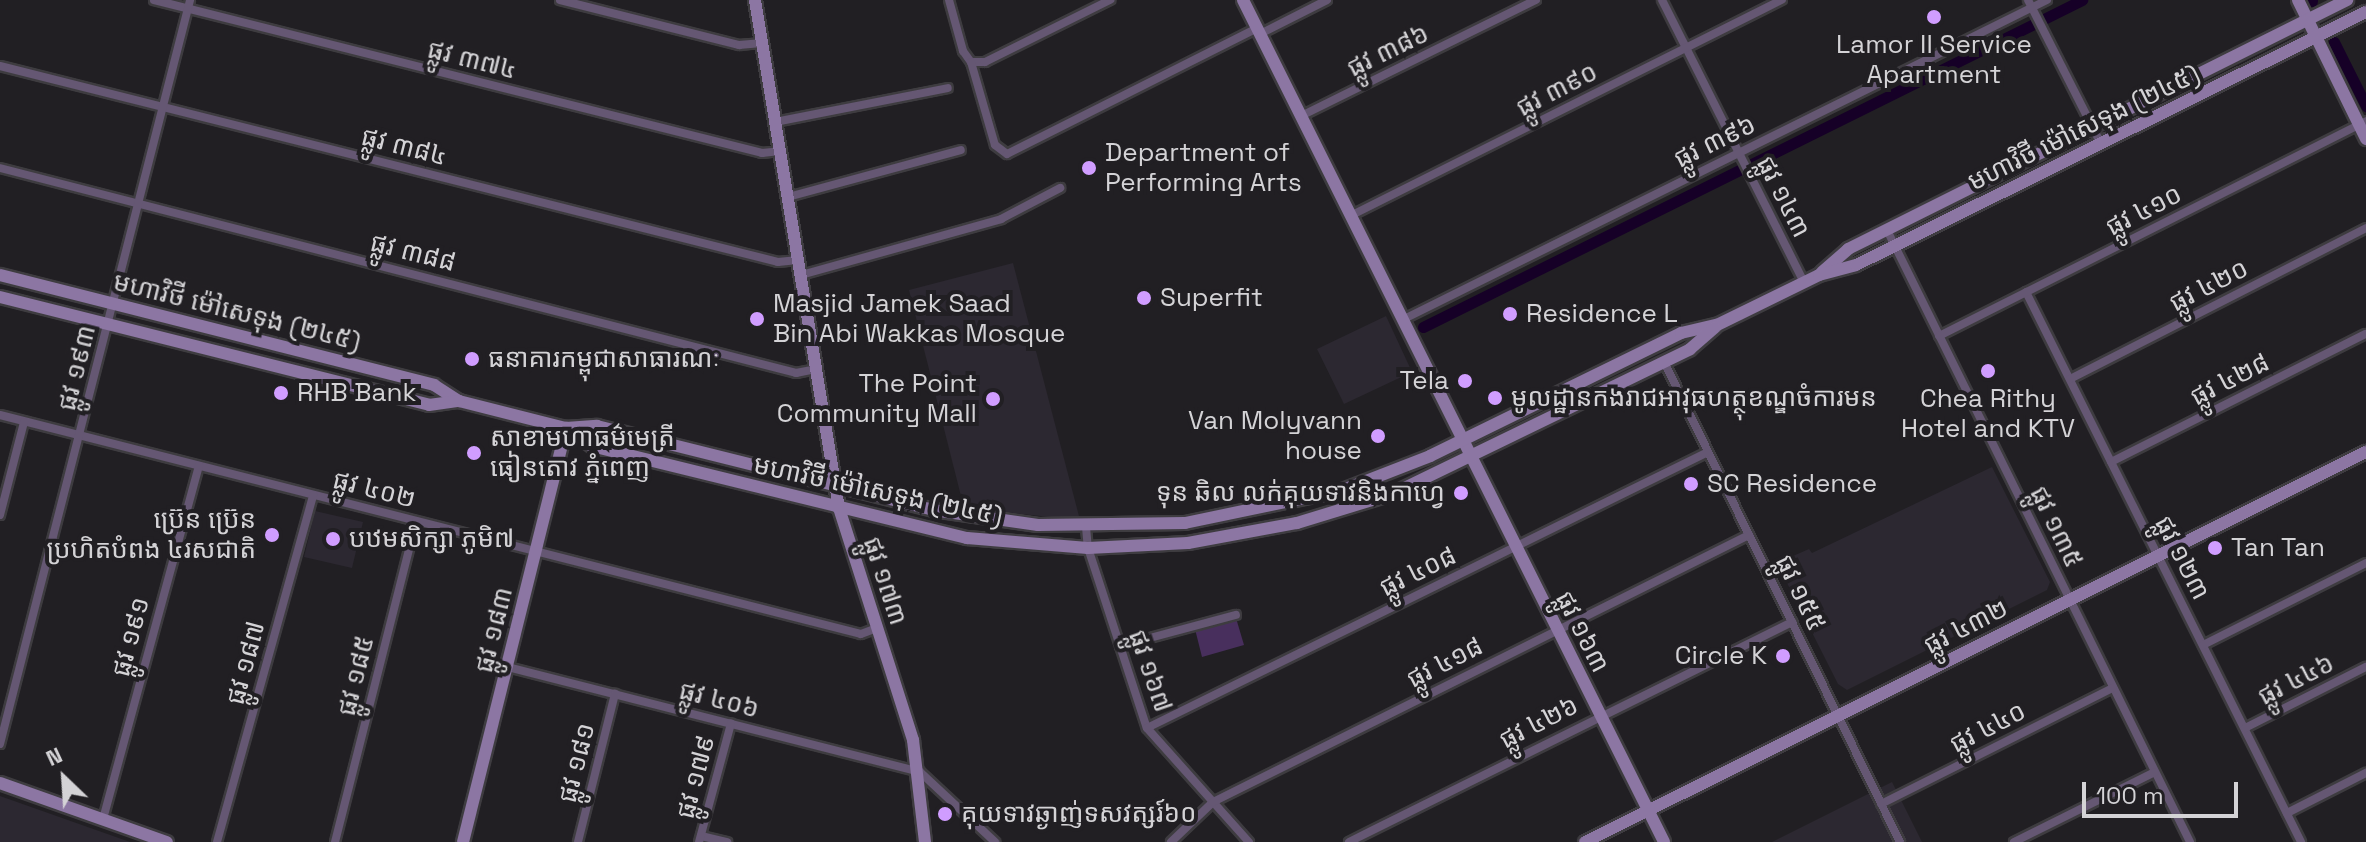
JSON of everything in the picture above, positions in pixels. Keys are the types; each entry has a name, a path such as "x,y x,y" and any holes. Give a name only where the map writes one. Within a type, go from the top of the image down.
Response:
{"main road":[{"name":"ផ្លូវ ១៧៣","path":"755,0 839,508 920,772 925,842"},
{"name":"ផ្លូវ ១៦៣","path":"1243,0 1664,842"},
{"path":"2298,0 2363,123 2366,139"},
{"name":"មហាវិថី ម៉ៅសេទុង (២៤៥)","path":"1819,275 1848,249 2347,0"},
{"name":"មហាវិថី ម៉ៅសេទុង (២៤៥)","path":"0,275 434,385 459,401 566,428 597,426 970,518 1086,527 1217,519 1343,490 1462,441 1681,333 1717,325 1819,275 1856,265 1895,247 2366,12"},
{"name":"មហាវិថី ម៉ៅសេទុង (២៤៥)","path":"0,297 429,405 459,401"},
{"name":"មហាវិថី ម៉ៅសេទុង (២៤៥)","path":"566,428 592,446 967,538 1088,548 1219,539 1349,509 1470,458 1690,349 1717,325"},
{"name":"ផ្លូវ ១៨៣","path":"463,842 566,428"},
{"name":"ផ្លូវ ៤៣២","path":"1585,842 2366,452"},
{"path":"724,479 729,459"},
{"path":"1343,490 1349,509"},
{"path":"0,783 167,842"}],"street":[{"name":"ផ្លូវ ៣៧៤","path":"154,0 189,4 762,153 780,151"},
{"path":"560,0 739,45 762,43"},
{"path":"949,0 995,145 1007,154 1327,0"},
{"path":"971,62 985,62 1110,0"},
{"name":"ផ្លូវ ៣៨៦","path":"1301,116 1536,0"},
{"name":"ផ្លូវ ១៤៣","path":"1662,0 1804,282"},
{"name":"ផ្លូវ ៣៩០","path":"1350,216 1782,0"},
{"name":"ផ្លូវ ៣៩៦","path":"1402,320 2047,0"},
{"name":"ផ្លូវ ១៩៣","path":"0,744 189,4"},
{"path":"2032,8 2101,144"},
{"name":"ផ្លូវ ៣៨៤","path":"0,66 778,262 798,260"},
{"path":"775,122 948,88"},
{"name":"ផ្លូវ ៤១០","path":"1939,336 2363,123"},
{"path":"788,197 961,150"},
{"name":"ផ្លូវ ៣៨៨","path":"0,168 796,373 816,369"},
{"path":"801,275 1001,219 1060,188"},
{"name":"ផ្លូវ ៤២០","path":"2070,379 2366,228"},
{"name":"ផ្លូវ ១៣៥","path":"1887,230 2190,842"},
{"name":"ផ្លូវ ១២៣","path":"2026,292 2301,842"},
{"name":"ផ្លូវ ៤២៨","path":"2111,462 2366,334"},
{"name":"ផ្លូវ ១៥៥","path":"1664,362 1900,842"},
{"name":"ផ្លូវ ៤០២","path":"0,415 861,634 877,628"},
{"path":"0,515 24,422"},
{"name":"ផ្លូវ ៤០៨","path":"1147,728 1708,452"},
{"name":"ផ្លូវ ១៩១","path":"103,819 199,466"},
{"name":"ផ្លូវ ១៨៧","path":"217,842 313,495"},
{"name":"ផ្លូវ ១៨៥","path":"335,842 416,521"},
{"name":"ផ្លូវ ១៦៧","path":"1086,527 1088,548 1147,728 1249,842"},
{"name":"ផ្លូវ ៤១៨","path":"1171,842 1213,802 1749,535"},
{"path":"2203,645 2366,563"},
{"path":"1120,646 1236,615"},
{"name":"ផ្លូវ ៤២៦","path":"1349,842 1792,622"},
{"name":"ផ្លូវ ៤០៦","path":"508,667 920,772"},
{"name":"ផ្លូវ ៤៤៦","path":"2245,728 2366,667"},
{"name":"ផ្លូវ ៤៤០","path":"1881,804 2113,688"},
{"name":"ផ្លូវ ១៨១","path":"578,842 615,694"},
{"name":"ផ្លូវ ១៧៩","path":"700,839 731,723"},
{"path":"920,772 995,842"},
{"path":"2014,842 2155,772"},
{"path":"2287,813 2366,773"},
{"path":"700,839 727,842"}],"shaded area":[{"name":"The Point Community Mall","path":"1013,263 1080,520 964,508 909,290"},
{"path":"1386,316 1412,372 1344,404 1317,349"},
{"path":"1992,467 2050,582 2047,590 1847,690 1838,684 1777,563 1809,549 1812,553"},
{"name":"បឋមសិក្សា ភូមិ៧","path":"315,511 363,522 352,568 304,557"},
{"path":"1236,618 1244,645 1202,657 1195,629"},
{"path":"1892,782 1922,842 1772,842"},
{"path":"0,796 130,842 0,842"}],"waterway":[{"path":"1423,327 2082,0"},
{"path":"2334,42 2366,106"}],"place":[{"name":"Lamor II Service Apartment","path":"1934,17"},
{"name":"Department of Performing Arts","path":"1089,168"},
{"name":"Superfit","path":"1144,298"},
{"name":"Residence L","path":"1510,314"},
{"name":"Masjid Jamek Saad Bin Abi Wakkas Mosque","path":"757,319"},
{"name":"ធនាគារកម្ពុជាសាធារណៈ","path":"472,359"},
{"name":"Chea Rithy Hotel and KTV","path":"1988,371"},
{"name":"Tela","path":"1465,381"},
{"name":"RHB Bank","path":"281,393"},
{"name":"មូលដ្ឋានកងរាជអាវុធហត្ថុខណ្ឌចំការមន","path":"1495,398"},
{"name":"The Point Community Mall","path":"993,399"},
{"name":"Van Molyvann house","path":"1378,436"},
{"name":"សាខាមហាធម៌មេត្រី ធៀនតោវ ភ្នំពេញ","path":"474,453"},
{"name":"SC Residence","path":"1691,484"},
{"name":"ទុន ឆិល លក់គុយទាវនិងកាហ្វេ","path":"1461,493"},
{"name":"ប្រ៊េន ប្រ៊េន ប្រហិតបំពង ៤រសជាតិ","path":"272,535"},
{"name":"បឋមសិក្សា ភូមិ៧","path":"333,539"},
{"name":"Tan Tan","path":"2215,548"},
{"name":"Circle K","path":"1783,656"},
{"name":"គុយទាវឆ្ងាញ់ទសវត្សរ៍៦០","path":"945,814"}]}
